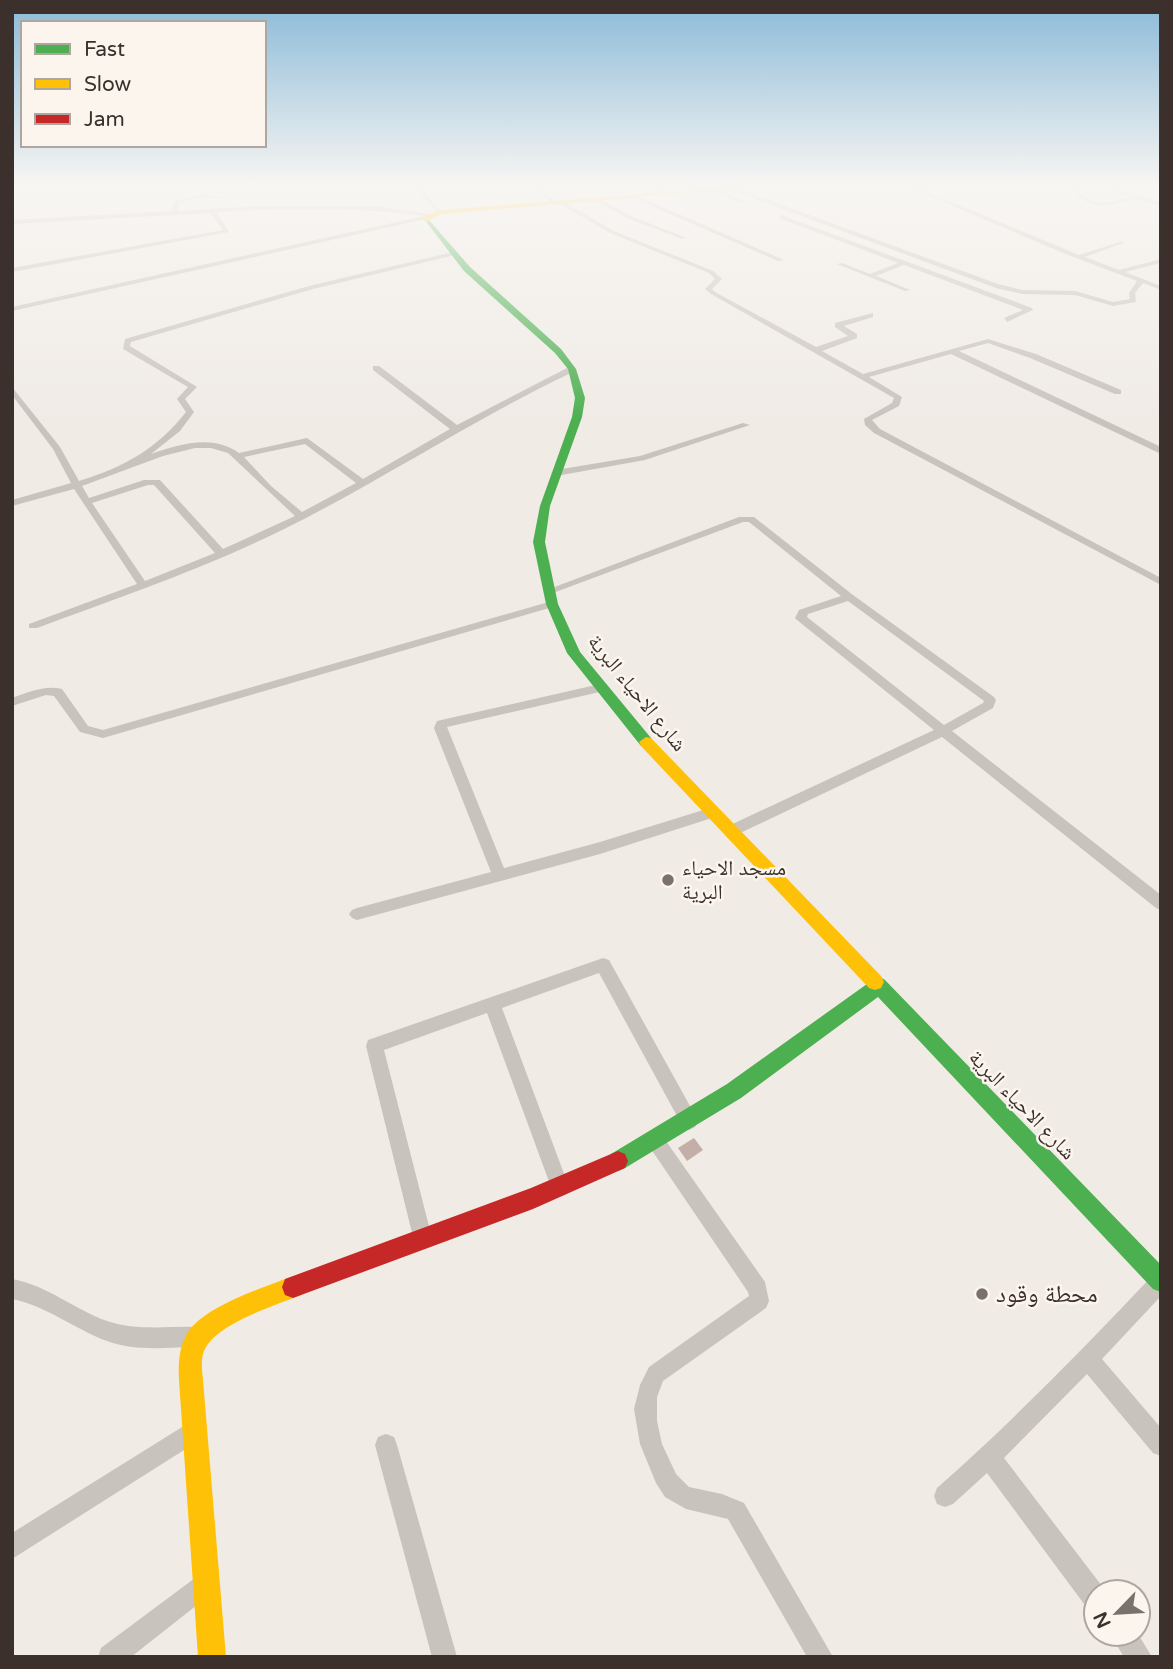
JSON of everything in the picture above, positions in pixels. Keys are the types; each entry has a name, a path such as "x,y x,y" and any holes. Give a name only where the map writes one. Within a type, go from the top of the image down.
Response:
{"main road":[{"name":"شارع الاحياء البرية","path":"464,265 558,351 572,369 580,391 572,435 544,506 539,542 550,598 574,653 653,751 1161,1281"},
{"path":"212,1657 203,1586 195,1430 192,1354 199,1337 221,1319 422,1238 581,1179 689,1121 733,1093 879,986"}],"street":[{"path":"12,270 40,265"},
{"path":"12,309 208,265"},
{"path":"136,463 185,422 190,412 181,399 193,387 126,347 128,341 311,287 406,265"},
{"path":"693,265 719,279 708,289 713,293 892,393 899,400 871,417 868,423 871,427 1161,582"},
{"path":"842,265 907,289"},
{"path":"870,276 900,265"},
{"path":"904,265 1029,310 1007,320"},
{"path":"942,265 1008,289 1075,293 1108,303 1123,304 1134,300 1132,293 1141,281"},
{"path":"1098,265 1160,287"},
{"path":"1116,272 1145,265"},
{"path":"816,350 852,338 854,334 838,325 870,315"},
{"path":"863,376 980,342 994,342 1118,392"},
{"path":"950,350 1161,451"},
{"path":"376,368 456,429"},
{"path":"33,626 143,586 302,516 364,484 520,393 572,369"},
{"path":"12,389 35,417 79,484 86,502 143,586"},
{"path":"556,473 642,458 746,425"},
{"path":"237,456 307,441 364,484"},
{"path":"12,503 79,484 136,463 201,446 223,447 237,456 271,491 302,516"},
{"path":"86,502 147,482 156,482 221,553"},
{"path":"12,702 45,691 58,692 84,729 103,734 550,598 751,519 849,597 990,700 989,705 943,731 731,831"},
{"path":"849,597 803,612 801,618 1161,904"},
{"path":"499,874 468,803 440,728 441,724 600,688"},
{"path":"357,914 600,848 713,812"},
{"path":"422,1238 374,1046 603,965 689,1121"},
{"path":"492,1004 560,1187"},
{"path":"655,1140 758,1289 761,1298 656,1374 647,1397 645,1419 649,1445 667,1481 678,1493 697,1500 723,1504 736,1511 821,1657"},
{"path":"945,1496 989,1457 1088,1359 1161,1281"},
{"path":"12,1289 30,1291 74,1315 121,1335 199,1337"},
{"path":"1088,1359 1161,1445"},
{"path":"12,1548 195,1430"},
{"path":"386,1445 445,1657"},
{"path":"989,1457 1082,1580"},
{"path":"110,1657 203,1586"}],"building":[{"path":"694,1138 703,1150 687,1161 678,1148"}],"traffic: fast":[{"path":"464,265 558,351 572,369 580,398 577,417 545,506 539,542 552,604 574,653 646,742"},
{"path":"875,982 1161,1281"},
{"path":"618,1161 734,1091 879,986"}],"traffic: slow":[{"path":"646,742 875,982"},
{"path":"212,1657 191,1380 192,1351 203,1332 226,1316 293,1287"}],"traffic: jam":[{"path":"293,1287 533,1198 618,1161"}],"place":[{"name":"مسجد الاحياء البرية","path":"668,880"},
{"name":"محطة وقود","path":"982,1294"}]}
